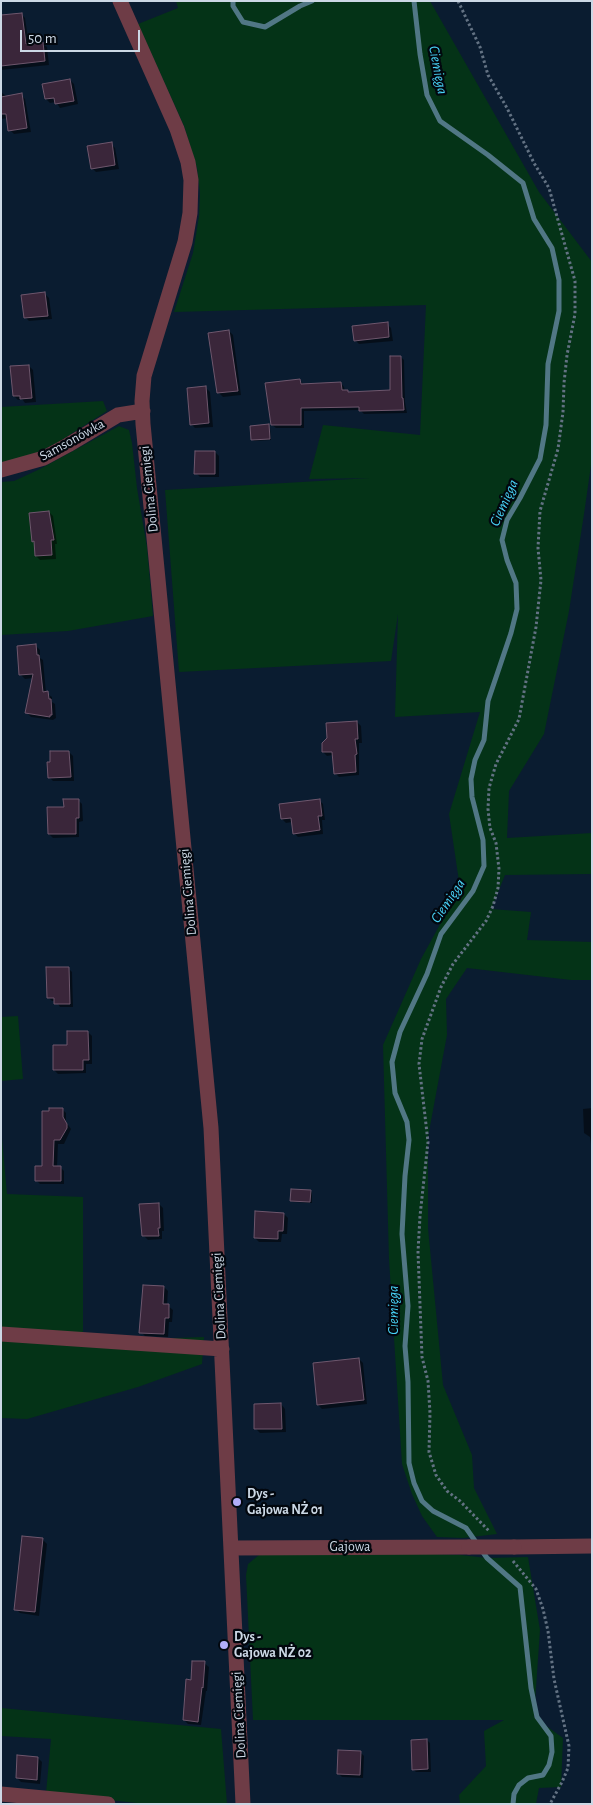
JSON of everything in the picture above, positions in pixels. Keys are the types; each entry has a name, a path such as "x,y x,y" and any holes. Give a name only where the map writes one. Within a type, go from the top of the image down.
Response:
{"street":[{"name":"Dolina Ciemięgi","path":"120,1 177,129 188,162 191,180 190,208 185,242 146,368 143,384 143,411 211,1128 231,1548 233,1699 243,1804"},
{"name":"Samsonówka","path":"1,470 44,458 118,415 143,411"},
{"path":"1,1334 222,1349"},
{"path":"512,1552 592,1546"},
{"name":"Gajowa","path":"231,1548 469,1547 512,1552"},
{"path":"1,1794 108,1804"}],"path":[{"path":"458,1 480,47 488,75 549,188 575,281 575,314 567,355 558,449 540,511 538,548 541,580 536,627 519,719 496,764 489,788 488,809 490,828 496,843 499,869 498,888 486,921 453,964 438,995 422,1039 419,1064 428,1142 418,1252 422,1357 428,1380 430,1413 429,1452 436,1475 447,1491 484,1524 494,1537"},
{"path":"512,1552 536,1589 543,1609 548,1630 554,1679 569,1746 568,1768 550,1804"}],"green space":[{"path":"176,1 430,1 539,192 592,262 592,458 584,514 569,611 544,734 509,791 507,838 592,833 592,874 505,875 491,909 531,912 527,940 592,942 592,980 571,980 467,968 446,999 447,1035 428,1137 428,1228 443,1385 472,1455 474,1488 497,1534 463,1538 437,1537 422,1516 402,1464 389,1259 383,1045 421,959 460,888 449,814 480,712 395,717 398,614 391,661 179,672 165,490 370,478 309,479 323,425 420,435 426,305 174,312 193,253 199,216 200,193 197,168 184,126 138,24 178,8"},
{"path":"103,401 107,411 57,443 34,454 1,463 1,407"},
{"path":"119,426 129,430 132,443 147,547 153,616 68,631 1,635 1,482 14,481 40,469"},
{"path":"18,1016 23,1079 1,1081 1,1017"},
{"path":"1,1127 7,1194 83,1197 83,1341 204,1337 202,1364 138,1387 27,1419 1,1418"},
{"path":"434,1554 487,1558 528,1557 540,1630 534,1717 563,1738 561,1787 539,1788 536,1804 460,1804 459,1795 486,1766 484,1731 504,1720 253,1720 246,1575 248,1564 259,1555"},
{"path":"1,1708 221,1729 227,1804 146,1804 46,1793 51,1739 1,1736"}],"building":[{"path":"22,13 26,44 43,42 45,61 1,66 1,15"},
{"path":"70,79 74,101 55,104 54,98 45,99 42,84"},
{"path":"22,93 27,128 8,131 6,114 1,114 1,97"},
{"path":"112,142 115,165 91,169 87,146"},
{"path":"45,292 48,316 24,318 21,295"},
{"path":"388,322 389,337 354,341 352,326"},
{"path":"229,330 238,391 217,393 208,333"},
{"path":"390,356 401,356 404,410 359,411 359,407 301,408 301,425 271,425 265,383 300,379 301,384 341,382 342,390 348,390 348,392 390,390"},
{"path":"29,365 32,398 20,399 20,396 13,396 10,366"},
{"path":"206,386 209,423 190,425 187,388"},
{"path":"269,424 270,439 251,440 250,426"},
{"path":"195,451 215,451 215,474 194,474"},
{"path":"49,511 54,540 51,540 52,555 35,556 29,513"},
{"path":"36,644 43,692 48,691 49,699 51,699 52,715 50,717 25,713 33,674 19,675 17,646"},
{"path":"357,721 358,739 355,739 357,754 355,755 356,772 334,774 332,752 322,752 322,743 327,738 326,723"},
{"path":"50,751 69,751 71,777 48,778 47,762 50,762"},
{"path":"63,799 79,799 79,818 76,818 76,834 48,834 47,807 64,807"},
{"path":"320,799 322,816 318,816 320,830 293,834 291,818 281,819 279,804"},
{"path":"46,967 69,967 70,1004 54,1004 54,998 47,998"},
{"path":"67,1031 88,1031 89,1060 83,1060 83,1070 53,1070 53,1045 67,1045"},
{"path":"49,1108 63,1108 63,1117 67,1124 67,1128 60,1140 54,1140 53,1166 61,1166 61,1181 35,1181 35,1166 42,1166 42,1111 49,1111"},
{"path":"291,1189 311,1190 310,1202 290,1201"},
{"path":"159,1203 159,1236 142,1236 139,1204"},
{"path":"255,1211 284,1213 283,1231 278,1231 278,1239 254,1238"},
{"path":"143,1285 164,1286 163,1304 169,1304 169,1318 165,1318 164,1334 139,1333"},
{"path":"359,1358 364,1400 317,1405 313,1363"},
{"path":"281,1403 282,1429 254,1429 254,1404"},
{"path":"22,1536 43,1538 35,1612 14,1610"},
{"path":"192,1661 205,1661 198,1722 183,1720 186,1679 191,1680"},
{"path":"427,1739 428,1769 412,1770 411,1740"},
{"path":"338,1750 361,1751 360,1775 337,1774"},
{"path":"17,1755 38,1757 37,1780 16,1778"}],"waterway":[{"name":"Ciemięga","path":"233,1 233,6 243,22 265,27 312,1"},
{"name":"Ciemięga","path":"414,1 427,95 440,121 523,183 534,219 552,248 559,280 559,311 548,364 546,425 540,459 507,520 502,540 516,583 517,609 488,701 484,740 475,760 471,779 472,797 483,840 484,866 473,891 441,934 427,974 400,1032 392,1062 395,1093 407,1122 409,1140 402,1234 408,1306 405,1346 408,1382 409,1463 414,1483 422,1501 433,1511 466,1528 487,1558 520,1587 531,1688 537,1717 551,1736 552,1752 549,1765 543,1775 528,1778 519,1785 514,1794 513,1804"}],"place":[{"name":"Dys - Gajowa NŻ 01","path":"237,1502"},
{"name":"Dys - Gajowa NŻ 02","path":"224,1645"}]}
